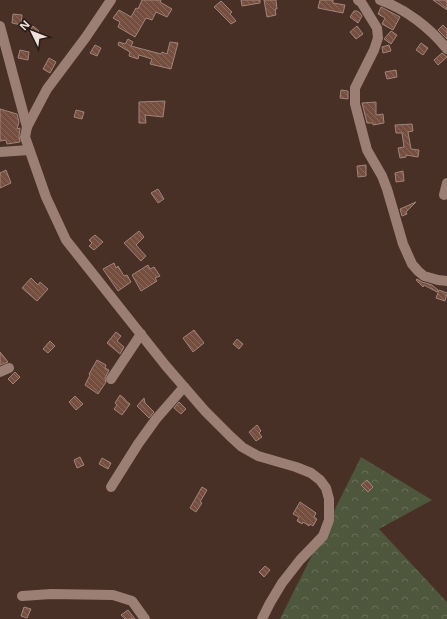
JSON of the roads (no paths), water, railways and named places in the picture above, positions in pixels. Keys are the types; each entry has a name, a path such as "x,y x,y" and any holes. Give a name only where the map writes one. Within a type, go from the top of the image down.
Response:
{"street":[{"path":"111,0 48,89 27,127 25,137 46,197 66,240 184,387 210,416 242,447 258,456 311,473 320,480 326,488 329,499 329,520 323,536 300,560 282,583 262,619"},
{"path":"358,0 361,2 377,28 378,38 374,50 354,88 355,104 367,150 382,176 403,244 412,264 424,276 447,281"},
{"path":"380,0 390,4 413,18 432,33 447,49"},
{"path":"0,26 27,127"},
{"path":"0,152 29,150"},
{"path":"444,195 447,183"},
{"path":"111,379 141,334"},
{"path":"111,487 138,444 156,419 184,387"},
{"path":"22,596 51,594 114,595 132,601 145,619"}]}
